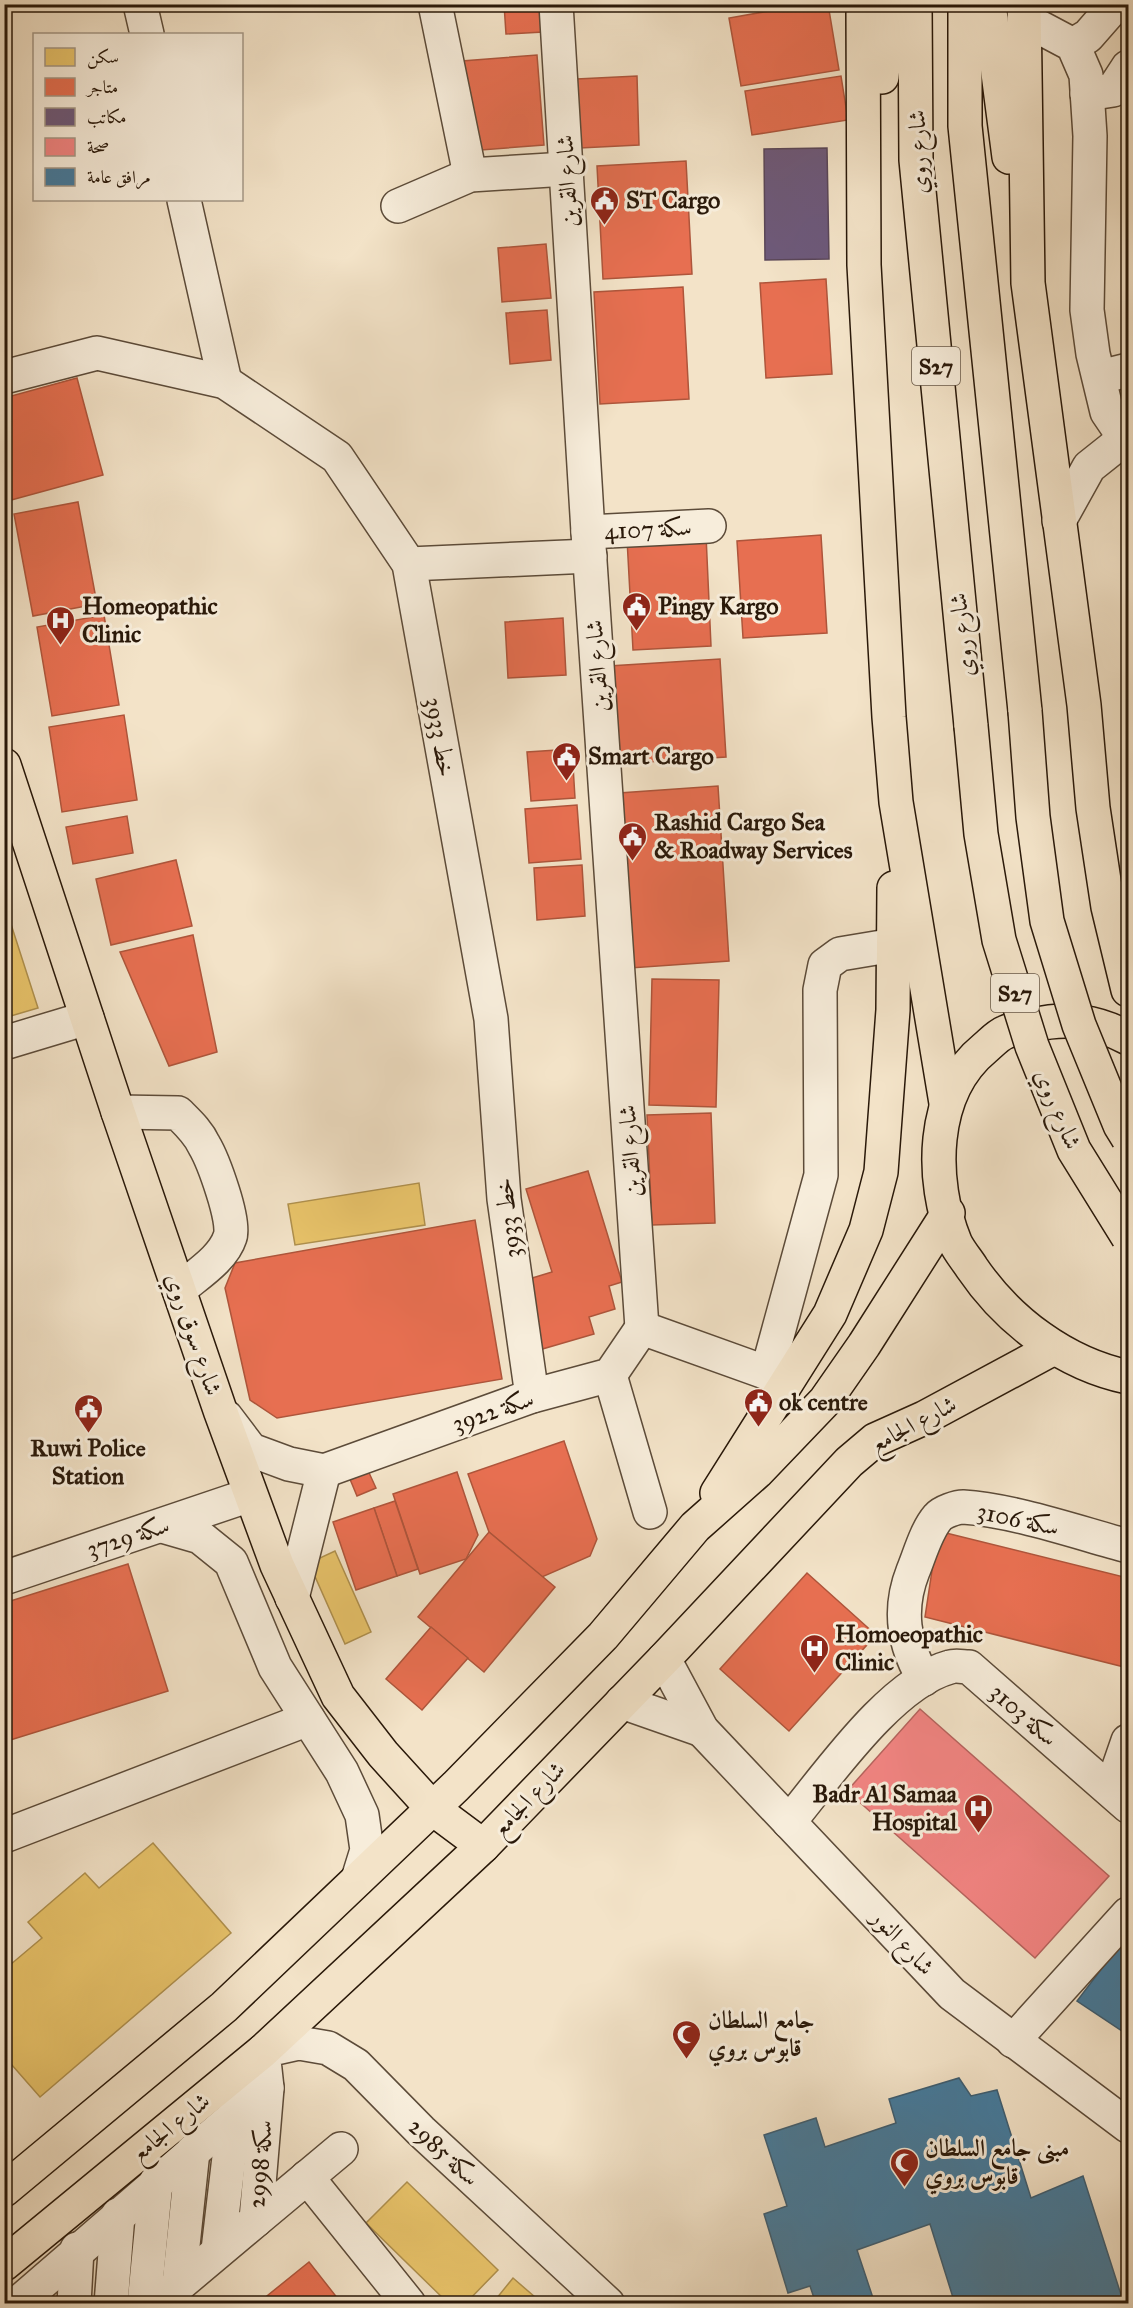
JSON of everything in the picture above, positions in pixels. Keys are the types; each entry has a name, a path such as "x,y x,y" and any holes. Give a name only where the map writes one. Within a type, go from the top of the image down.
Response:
{"main road":[{"path":"695,1527 778,1377 830,1314 866,1230 881,1172 893,1010 896,802 864,265 863,4"},
{"path":"864,265 889,4"},
{"name":"شارع روي","path":"915,4 916,160 981,834 999,940 1032,1046 1074,1150 1128,1237"},
{"name":"شارع روي","path":"965,4 965,126 1025,711 1033,817 1047,921 1079,1025 1128,1138"},
{"path":"989,4 1084,705 1093,808 1108,907 1128,990"},
{"path":"1024,12 1028,283"},
{"name":"شارع سوق روي","path":"4,765 118,1112 220,1410 250,1495 292,1598 338,1696 383,1754 432,1808 483,1846"},
{"path":"896,802 946,1103 938,1165 955,1243 982,1283 1020,1323 1054,1348 1110,1373 1128,1377"},
{"path":"946,1103 969,1061 1005,1032 1057,1020 1104,1025 1128,1038"},
{"path":"4,2190 224,2007 432,1808 603,1636 695,1527 757,1472 825,1401 948,1214"},
{"name":"شارع الجامع","path":"4,2264 263,2051 483,1846 664,1659 849,1462 875,1440 924,1418 1054,1348"}],"street":[{"path":"141,4 147,33"},
{"path":"435,4 470,175"},
{"name":"شارع القرين","path":"556,4 589,544 642,1328"},
{"path":"1024,12 1074,45 1086,75 1090,136 1087,310 1114,374 1107,411 1127,439 1089,467 1059,521"},
{"path":"1074,45 1120,13"},
{"path":"1087,94 1113,90 1128,67"},
{"path":"398,206 470,175 566,170"},
{"path":"184,201 225,382"},
{"name":"3933 خط","path":"4,377 97,353 225,382 337,457 409,564 491,1019 504,1199 532,1396"},
{"name":"سكة 4107","path":"409,564 589,544 709,525"},
{"path":"650,1512 610,1375 642,1328 778,1377 820,1175 820,990 825,965 840,954 894,945"},
{"path":"4,1043 87,1018"},
{"path":"118,1112 178,1113 192,1127 205,1146 230,1215 231,1236 222,1253 179,1290"},
{"name":"سكة 3922","path":"324,1471 532,1396 610,1375"},
{"path":"220,1410 251,1450 290,1464 324,1471 292,1598"},
{"name":"سكة 3729","path":"4,1578 250,1495"},
{"name":"سكة 3106","path":"924,1679 914,1663 904,1634 905,1592 923,1544 939,1516 961,1507 1025,1519 1128,1546"},
{"path":"162,1526 200,1537 231,1562 275,1666 342,1772 362,1815 367,1850 358,1879"},
{"name":"شارع النور","path":"664,1659 702,1730 952,1994 1128,2126"},
{"name":"سكة 3103","path":"789,1822 885,1708 924,1679 952,1666 969,1667 1120,1798"},
{"name":"شارع النور","path":"622,1702 702,1730"},
{"path":"4,1836 308,1719"},
{"path":"1120,1798 1128,1741"},
{"path":"1013,2041 1128,1914"},
{"name":"سكة 2985","path":"263,2051 299,2043 328,2048 356,2065 421,2131 600,2301"},
{"name":"سكة 2998","path":"167,2293 256,2220 267,2088 263,2051"},
{"path":"32,2297 77,2249 267,2088"},
{"path":"218,2250 234,2115"},
{"path":"256,2220 341,2149"},
{"path":"167,2293 193,2151"},
{"path":"306,2177 409,2304"},
{"path":"144,2304 156,2182"},
{"path":"111,2304 118,2215"},
{"path":"74,2304 77,2249"}],"building: سكن":[{"path":"9,918 38,1008 4,1018 4,919"},
{"path":"419,1183 425,1225 295,1245 288,1204"},
{"path":"335,1551 371,1632 345,1644 309,1563"},
{"path":"153,1843 231,1933 40,2097 4,2056 4,1970 42,1938 28,1922 85,1873 99,1888"},
{"path":"407,2182 498,2270 465,2304 449,2304 366,2223"},
{"path":"513,2278 543,2304 492,2304"}],"building: متاجر":[{"path":"504,4 542,4 543,32 506,34"},
{"path":"809,4 828,4 839,70 741,86 729,18"},
{"path":"537,55 544,145 468,151 462,61"},
{"path":"637,76 639,145 580,148 577,79"},
{"path":"841,76 848,120 752,135 745,91"},
{"path":"686,161 692,274 603,279 597,166"},
{"path":"546,244 551,298 502,302 498,248"},
{"path":"826,279 832,374 766,378 760,283"},
{"path":"683,287 689,399 600,404 594,292"},
{"path":"547,310 551,360 510,364 506,313"},
{"path":"77,378 103,475 4,502 4,398"},
{"path":"78,502 97,604 33,616 14,514"},
{"path":"706,535 711,646 633,650 627,539"},
{"path":"821,535 827,633 743,638 737,541"},
{"path":"104,615 119,705 52,716 37,627"},
{"path":"563,618 566,675 508,678 505,622"},
{"path":"720,659 726,757 615,764 609,666"},
{"path":"124,715 137,800 62,812 49,727"},
{"path":"572,749 575,798 531,801 527,752"},
{"path":"718,786 729,961 630,968 619,793"},
{"path":"577,805 581,859 529,863 525,809"},
{"path":"127,816 133,853 73,864 66,827"},
{"path":"176,860 192,926 111,945 96,879"},
{"path":"582,865 585,916 537,920 534,868"},
{"path":"193,935 217,1052 169,1066 120,952"},
{"path":"652,979 719,980 716,1107 649,1105"},
{"path":"711,1113 715,1223 652,1225 647,1115"},
{"path":"588,1171 622,1282 609,1286 615,1309 589,1317 594,1334 539,1350 519,1282 552,1272 526,1189"},
{"path":"475,1220 502,1379 277,1418 250,1400 225,1288 235,1263"},
{"path":"564,1441 597,1539 590,1556 542,1577 489,1532 468,1474"},
{"path":"365,1464 376,1488 357,1496 347,1472"},
{"path":"457,1472 478,1535 466,1559 420,1574 393,1494"},
{"path":"395,1501 418,1569 397,1576 374,1508"},
{"path":"374,1508 397,1576 356,1590 333,1522"},
{"path":"4,1517 10,1536 4,1537"},
{"path":"938,1531 1128,1578 1128,1668 925,1617"},
{"path":"489,1532 555,1587 484,1672 418,1617"},
{"path":"128,1564 168,1691 4,1742 4,1603"},
{"path":"807,1573 876,1635 789,1731 720,1669"},
{"path":"431,1627 468,1658 422,1710 386,1679"},
{"path":"309,2262 342,2304 257,2304"}],"building: مكاتب":[{"path":"827,148 829,259 765,260 764,149"}],"building: صحة":[{"name":"Badr Al Samaa Hospital","path":"920,1709 1109,1876 1035,1958 847,1791"}],"building: مرافق عامة":[{"path":"1128,1934 1128,2035 1077,2001"},
{"name":"مبنى جامع السلطان قابوس بروي","path":"959,2078 971,2096 997,2090 1031,2198 1083,2176 1124,2304 955,2304 930,2224 857,2250 875,2304 816,2304 810,2286 788,2293 764,2214 787,2206 764,2135 816,2118 825,2147 896,2123 889,2099"}],"place":[{"name":"ST Cargo","path":"605,226"},
{"name":"Pingy Kargo","path":"637,632"},
{"name":"Homeopathic Clinic","path":"61,646"},
{"name":"Smart Cargo","path":"567,782"},
{"name":"Rashid Cargo Sea & Roadway Services","path":"633,862"},
{"name":"ok centre","path":"758,1428"},
{"name":"Ruwi Police Station","path":"88,1434"},
{"name":"Homoeopathic Clinic","path":"814,1674"},
{"name":"Badr Al Samaa Hospital","path":"978,1834"},
{"name":"جامع السلطان قابوس بروي","path":"687,2060"},
{"name":"مبنى جامع السلطان قابوس بروي","path":"904,2188"}]}
